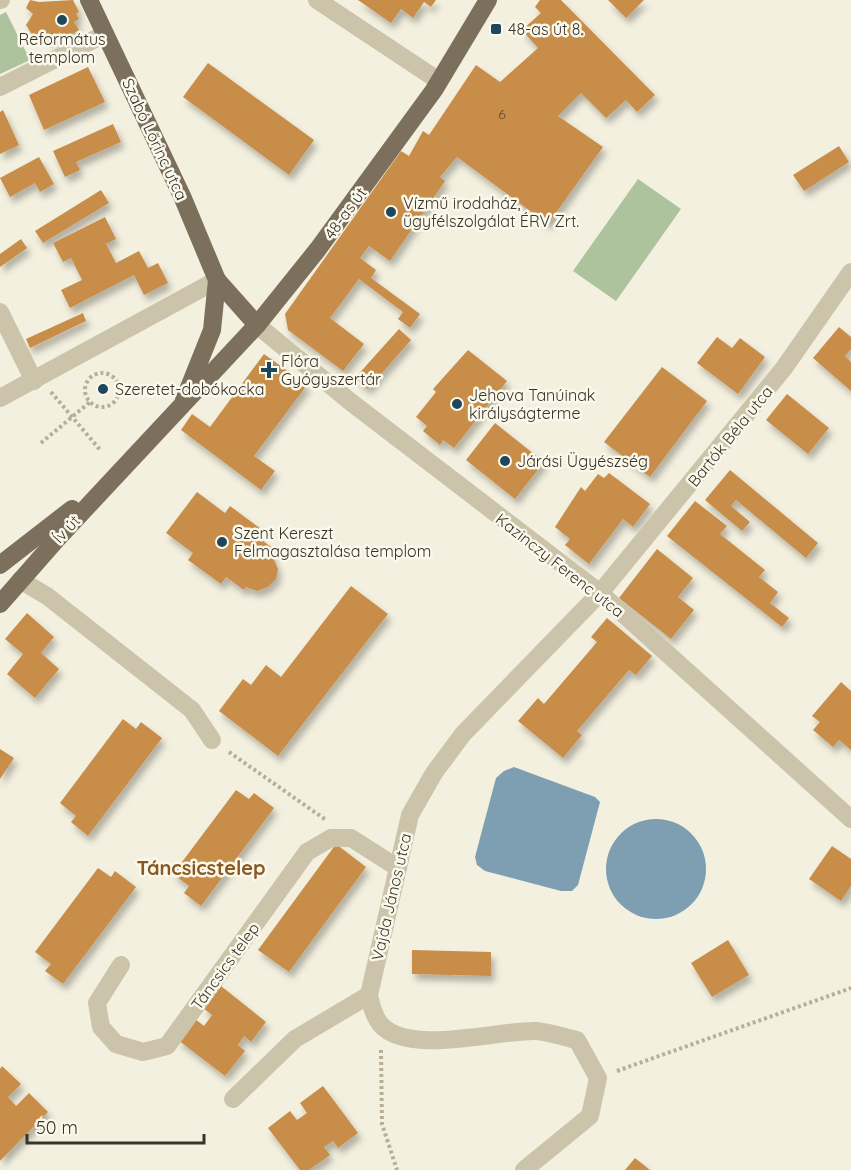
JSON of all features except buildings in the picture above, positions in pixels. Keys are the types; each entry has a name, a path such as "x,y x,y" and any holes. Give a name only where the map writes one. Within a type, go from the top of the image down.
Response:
{"main road":[{"name":"Szabó Lőrinc utca","path":"89,0 182,196 217,280 257,325"},
{"name":"48-as út","path":"180,410 257,325 318,249 439,81 488,0"},
{"name":"Szabó Lőrinc utca","path":"180,410 212,330 217,280"},
{"name":"Ív út","path":"2,597 180,410"},
{"name":"Ív út","path":"0,565 69,512 135,455"}],"street":[{"path":"330,3 439,81"},
{"path":"0,87 105,34"},
{"name":"Bartók Béla utca","path":"600,593 784,368 851,272"},
{"path":"0,398 217,280"},
{"path":"0,312 36,379"},
{"name":"Kazinczy Ferenc utca","path":"257,325 352,403 600,593 851,819"},
{"path":"0,552 20,548"},
{"path":"20,580 47,596 192,710 212,740"},
{"name":"Vajda János utca","path":"369,995 410,815 434,773 464,734 600,593"},
{"name":"Táncsics telep","path":"121,965 97,1003 101,1027 116,1044 142,1052 167,1046 307,852 331,838 351,838"},
{"path":"351,838 398,868"},
{"path":"232,1099 295,1039 369,995 372,1010 381,1025 398,1037 426,1040 537,1031 577,1040 598,1078 590,1116 524,1170"}],"path":[{"path":"100,372 115,378 119,389 116,400 106,406 90,402 85,392 90,377 100,372"},
{"path":"36,379 72,416 101,451"},
{"path":"41,443 90,402"},
{"path":"212,740 351,838"},
{"path":"598,1078 851,988"},
{"path":"381,1025 382,1124 397,1170"}],"green space":[{"path":"6,12 30,60 0,74 0,15"},
{"path":"638,179 681,209 616,301 573,271"}],"water":[{"path":"514,767 595,797 600,802 578,885 572,891 561,891 485,871 477,865 475,857 496,778 504,771"},
{"path":"656,819 675,823 691,834 702,850 706,869 702,888 691,904 675,915 656,919 637,915 621,904 610,888 606,869 610,850 621,834 637,823"}],"place":[{"name":"Református templom","path":"62,20"},
{"name":"48-as út 8.","path":"496,29"},
{"name":"Vízmű irodaház, ügyfélszolgálat ÉRV Zrt.","path":"391,212"},
{"name":"Flóra Gyógyszertár","path":"269,370"},
{"name":"Szeretet-dobókocka","path":"103,389"},
{"name":"Jehova Tanúinak királyságterme","path":"457,404"},
{"name":"Járási Ügyészség","path":"505,461"},
{"name":"Szent Kereszt Felmagasztalása templom","path":"222,542"}],"district":[{"name":"Táncsicstelep","path":"201,867"}]}
